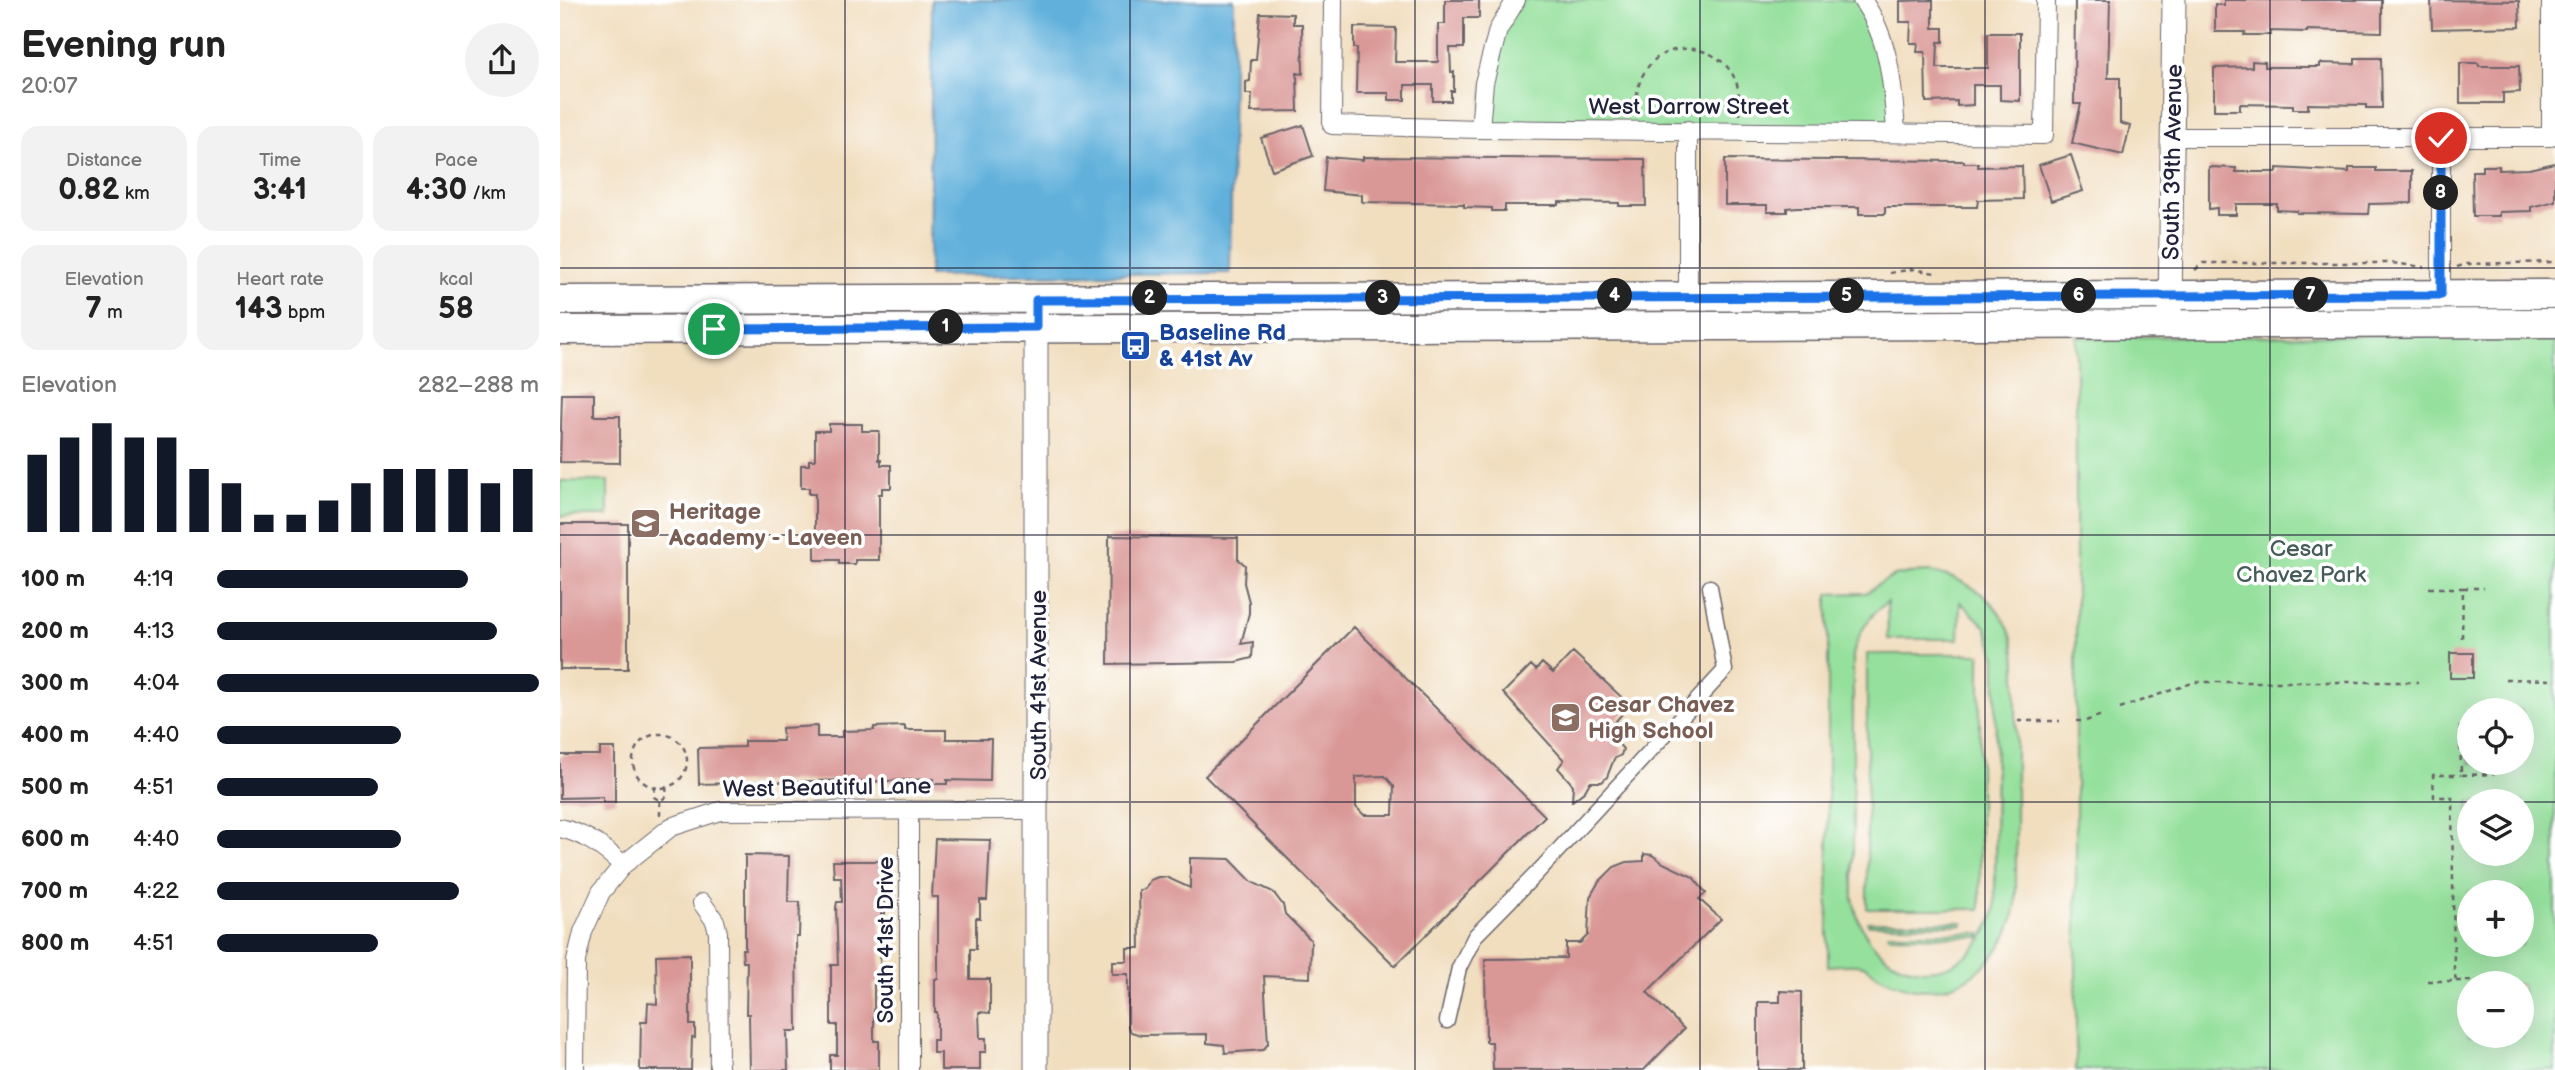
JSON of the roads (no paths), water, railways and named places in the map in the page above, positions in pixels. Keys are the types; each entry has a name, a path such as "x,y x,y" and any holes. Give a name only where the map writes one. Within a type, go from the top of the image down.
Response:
{"main road":[{"path":"560,330 1036,313 1688,296 2555,294"},
{"path":"560,300 1036,313 2170,325 2555,323"}],"street":[{"name":"West Darrow Street","path":"1333,0 1332,124 1480,129 2045,135 2046,0"},
{"path":"1480,129 1484,83 1498,30 1516,0"},
{"path":"1862,0 1883,43 1893,83 1896,132"},
{"name":"South 39th Avenue","path":"2170,325 2174,0"},
{"path":"2172,137 2551,137 2551,0"},
{"path":"1688,130 1688,296"},
{"path":"2441,138 2441,295"},
{"name":"South 41st Avenue","path":"1036,313 1036,1070"},
{"path":"1447,1020 1459,968 1475,936 1725,670 1710,587"},
{"name":"South 41st Drive","path":"909,810 909,1070"},
{"name":"West Beautiful Lane","path":"575,1070 576,961 591,912 601,892 623,865 671,827 720,811 1038,810"},
{"path":"560,828 579,832 602,845 623,865"},
{"path":"702,903 715,921 718,933 719,1070"}],"water":[{"path":"932,0 1234,0 1230,273 929,276"}],"place":[{"name":"Baseline Rd & 41st Av","path":"1136,345"},
{"name":"Heritage Academy - Laveen","path":"646,524"},
{"name":"Cesar Chavez High School","path":"1565,717"}],"park label":[{"name":"Cesar Chavez Park","path":"2301,561"}]}
